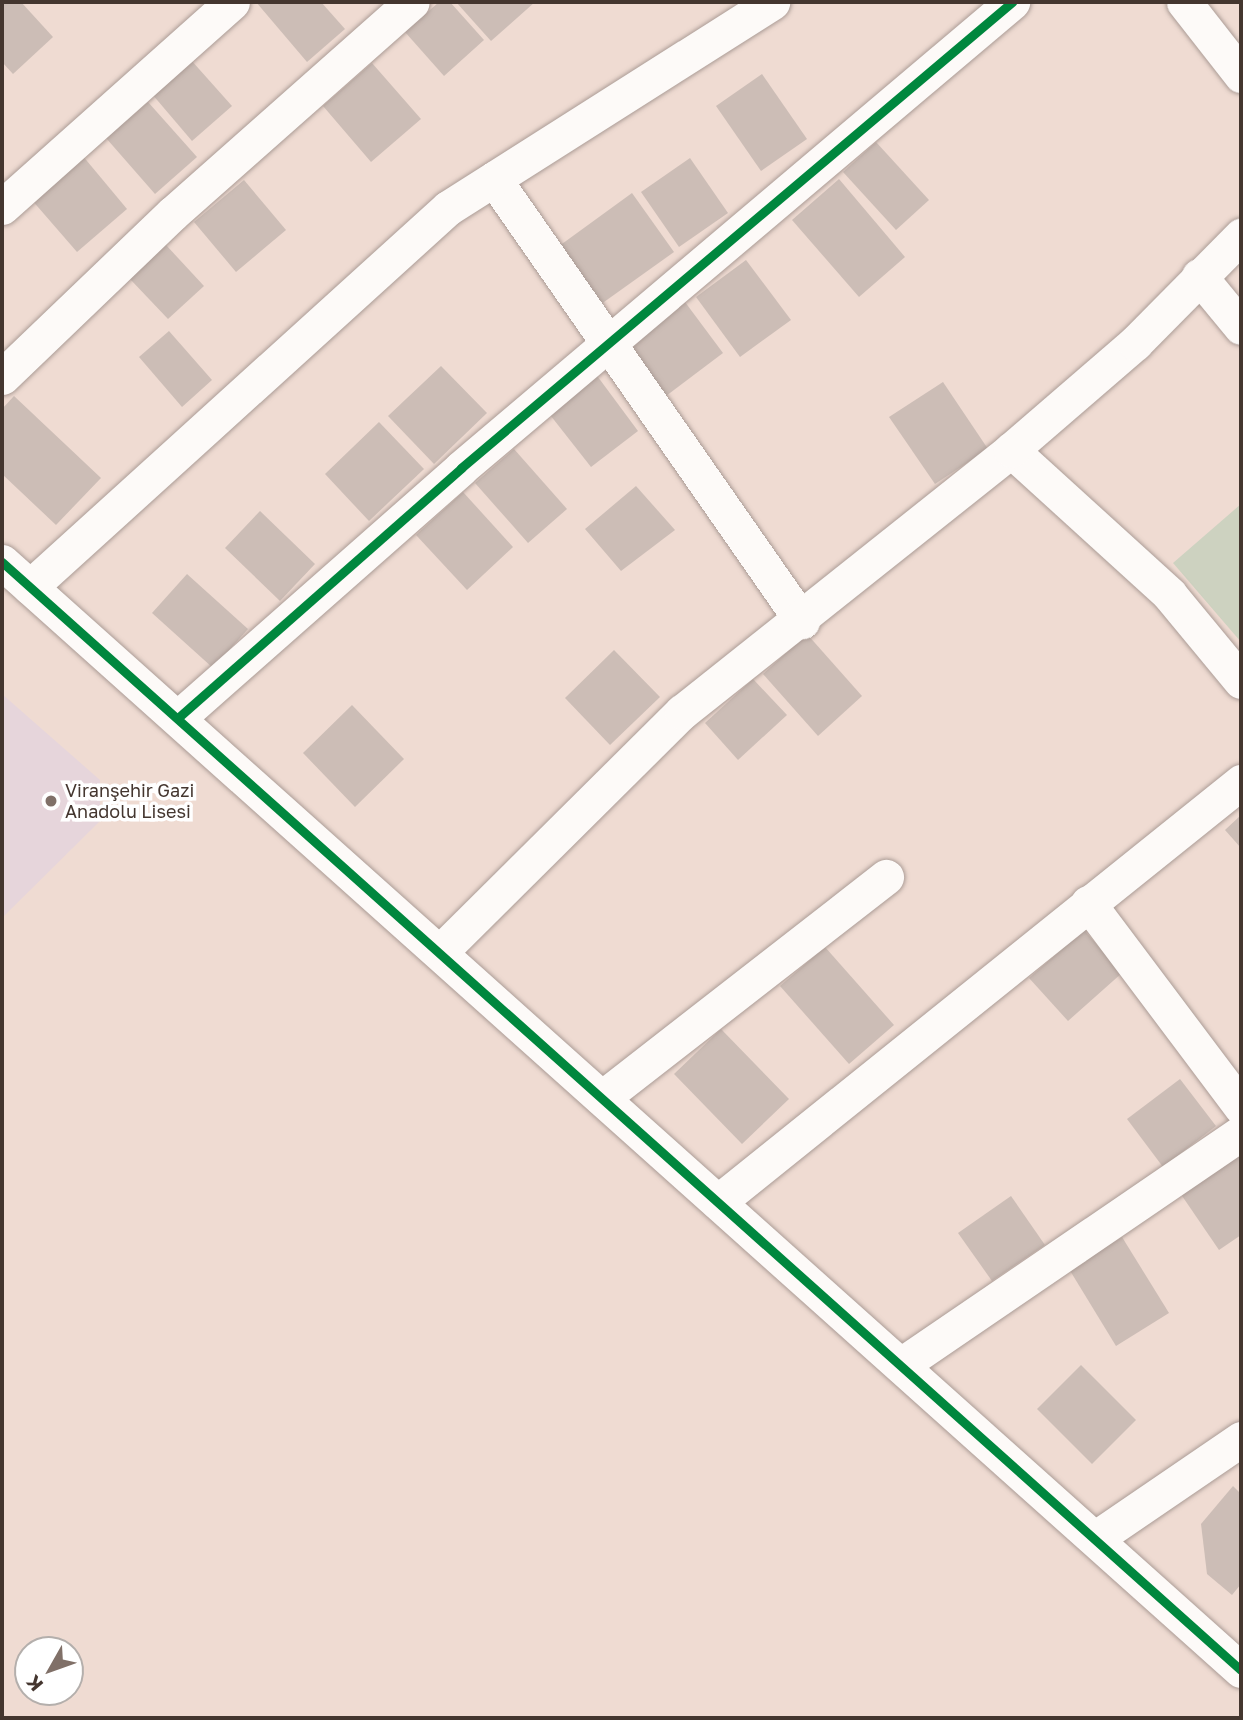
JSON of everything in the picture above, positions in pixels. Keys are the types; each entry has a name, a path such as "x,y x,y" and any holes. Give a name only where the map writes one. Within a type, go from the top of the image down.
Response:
{"street":[{"path":"2,207 232,2"},
{"path":"2,377 172,214 412,2"},
{"path":"30,587 448,208 772,2"},
{"path":"179,717 1012,2"},
{"path":"1184,2 1241,75"},
{"path":"494,179 802,621"},
{"path":"439,952 682,712 802,621 1011,450 1135,343 1241,236"},
{"path":"1199,276 1241,327"},
{"path":"1011,450 1169,594 1241,681"},
{"path":"2,562 179,717 1241,1670"},
{"path":"718,1202 1241,782"},
{"path":"602,1098 886,877"},
{"path":"1088,903 1241,1107"},
{"path":"901,1365 1241,1133"},
{"path":"1096,1538 1241,1439"}],"shaded area":[{"name":"Viranşehir Gazi Anadolu Lisesi","path":"2,694 100,780 100,821 2,918"}],"green space":[{"path":"1241,504 1241,642 1173,563"}],"building":[{"path":"2,2 21,2 53,37 13,74 2,62"},
{"path":"256,2 321,2 345,29 307,62"},
{"path":"439,2 450,2 484,40 444,76 405,32"},
{"path":"456,2 535,2 491,41"},
{"path":"191,60 232,106 192,141 152,94"},
{"path":"372,63 421,119 371,162 323,106"},
{"path":"762,74 807,139 761,171 716,106"},
{"path":"148,102 197,157 155,194 106,138"},
{"path":"876,142 929,200 896,230 843,172"},
{"path":"82,155 127,209 77,252 31,199"},
{"path":"690,158 728,213 679,247 641,192"},
{"path":"839,179 905,257 859,297 792,220"},
{"path":"244,180 286,230 236,272 194,222"},
{"path":"632,193 674,252 597,307 555,249"},
{"path":"166,245 204,286 168,319 130,279"},
{"path":"746,260 791,320 740,357 696,297"},
{"path":"685,302 723,353 662,399 623,348"},
{"path":"169,331 212,380 182,407 139,357"},
{"path":"441,366 487,413 434,464 388,416"},
{"path":"595,373 638,431 591,467 547,411"},
{"path":"943,382 988,449 935,484 889,417"},
{"path":"14,396 101,478 56,525 2,474 2,409"},
{"path":"379,422 424,469 369,521 325,474"},
{"path":"514,449 567,509 528,543 475,483"},
{"path":"636,486 675,530 621,571 585,529"},
{"path":"463,492 513,547 467,590 416,535"},
{"path":"260,511 315,564 280,601 225,548"},
{"path":"187,574 248,629 213,668 152,613"},
{"path":"807,634 862,696 818,736 763,674"},
{"path":"614,650 660,697 610,745 565,698"},
{"path":"753,679 787,715 738,760 705,723"},
{"path":"352,705 404,759 355,807 303,753"},
{"path":"1241,815 1241,848 1225,830"},
{"path":"1084,930 1122,973 1068,1021 1029,978"},
{"path":"825,947 894,1025 849,1064 780,986"},
{"path":"721,1029 789,1099 742,1144 674,1074"},
{"path":"1180,1079 1216,1126 1163,1167 1127,1119"},
{"path":"1241,1147 1241,1235 1219,1250 1178,1190"},
{"path":"1011,1196 1045,1245 992,1281 958,1233"},
{"path":"1122,1237 1169,1313 1116,1346 1069,1269"},
{"path":"1081,1365 1136,1420 1092,1464 1037,1409"},
{"path":"1233,1486 1241,1494 1241,1584 1232,1595 1207,1574 1201,1524"}],"cycle path":[{"path":"179,717 461,468 1012,2"},
{"path":"2,562 1241,1670"}],"place":[{"name":"Viranşehir Gazi Anadolu Lisesi","path":"51,801"}]}
